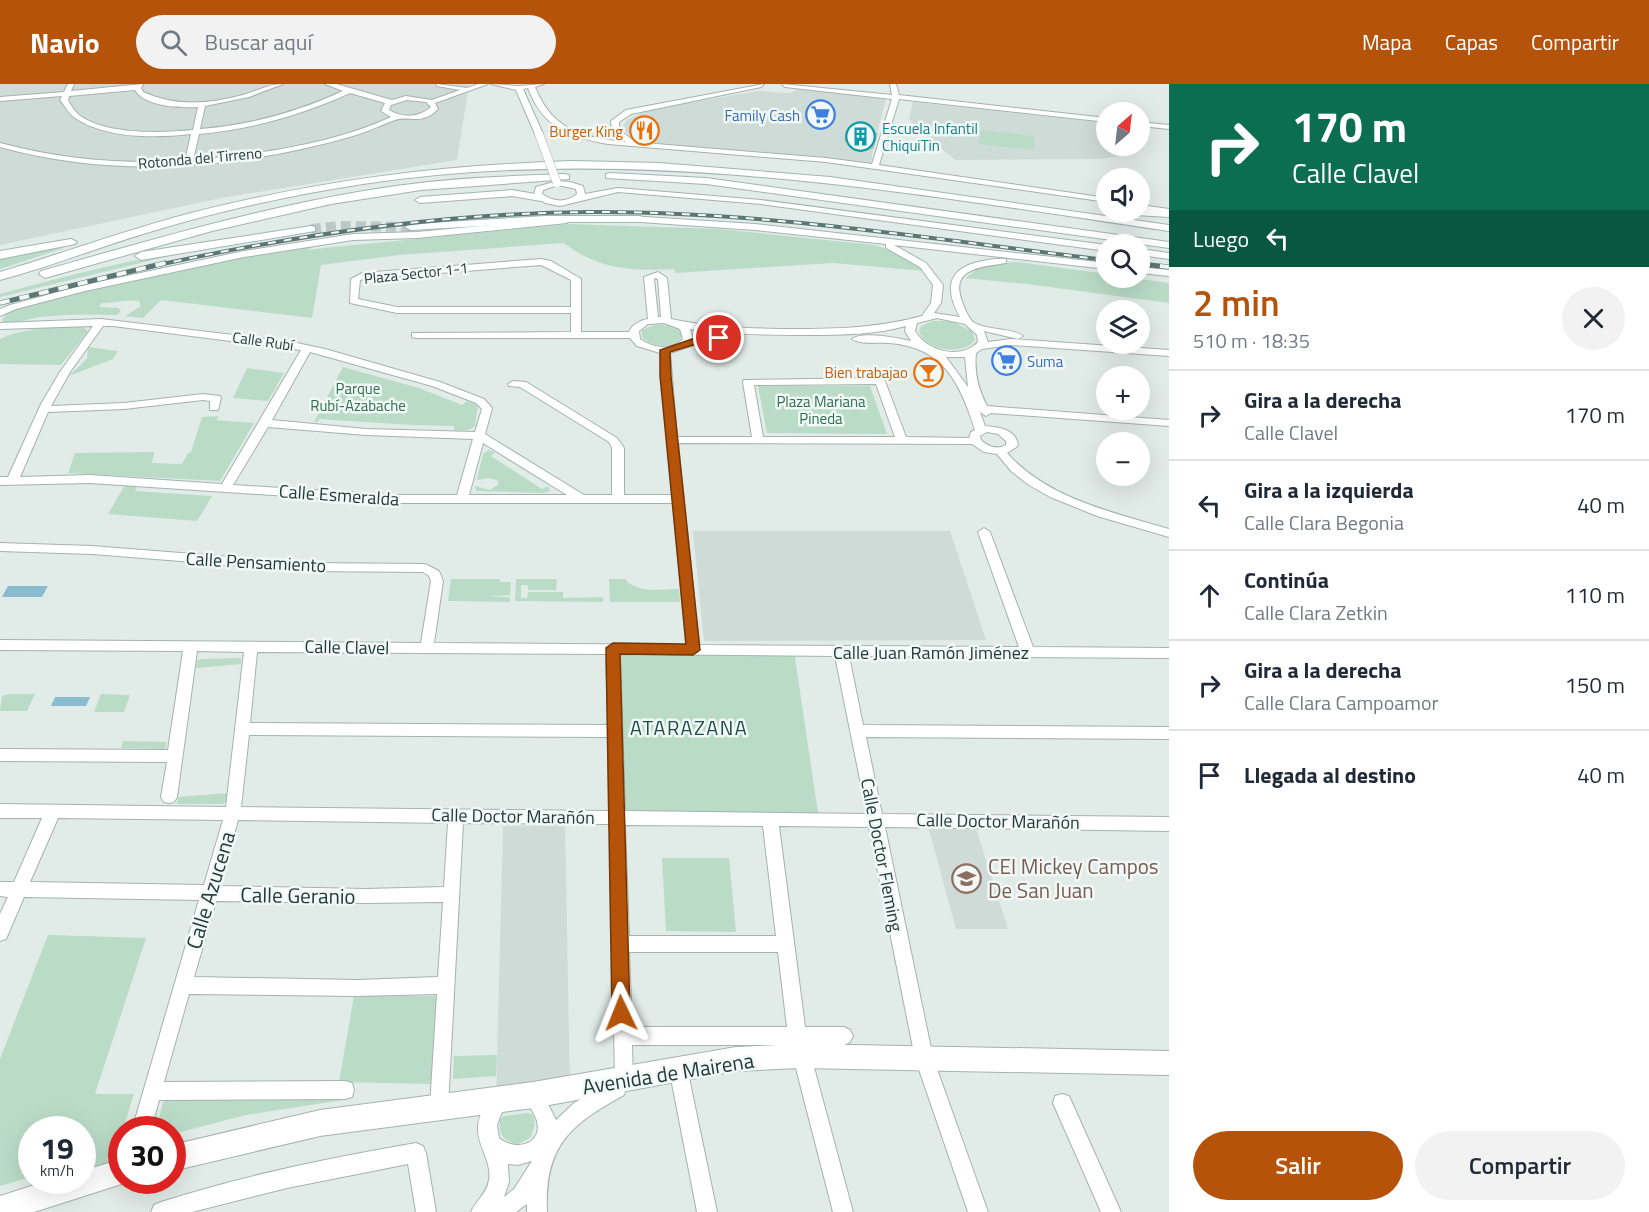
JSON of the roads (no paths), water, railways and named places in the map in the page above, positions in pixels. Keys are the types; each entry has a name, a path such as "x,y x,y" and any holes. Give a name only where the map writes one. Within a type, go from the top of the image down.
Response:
{"main road":[{"path":"3,254 259,201 405,176 485,167 571,164 667,165 748,171 939,195 1169,228"},
{"path":"0,287 156,242 269,214 386,191 479,180 598,175 706,181 1169,245"},
{"path":"269,214 512,193 541,198"},
{"path":"939,195 1096,209"},
{"path":"0,276 117,238 205,213"},
{"path":"1150,213 1169,213"},
{"path":"411,227 546,219 640,219"},
{"path":"28,279 115,261 311,229"},
{"name":"Avenida de Mairena","path":"186,1155 291,1129 533,1095 799,1046 924,1058 1169,1063"},
{"path":"0,1209 108,1176"}],"street":[{"path":"71,84 64,100 70,112 94,125 151,134 195,133 281,117 350,90"},
{"path":"0,99 139,86 140,93 166,104 202,104 243,96 280,84"},
{"path":"328,84 391,102 406,98 432,102 484,84"},
{"path":"422,99 439,84 454,89 469,89"},
{"path":"495,84 519,88 542,84"},
{"path":"875,166 896,97 893,84"},
{"path":"656,146 630,142 615,131 615,121 629,112 763,85"},
{"path":"776,88 786,85 1096,119"},
{"path":"531,87 541,110 559,127 592,138 624,144 875,166 1096,198"},
{"path":"519,88 557,183"},
{"path":"391,102 385,109 387,113 396,117"},
{"name":"Rotonda del Tirreno","path":"0,145 24,153 72,161 110,164 189,162 285,150 347,136 396,117 425,115 434,110 435,105 432,102"},
{"path":"189,162 202,104"},
{"path":"1150,125 1169,127"},
{"path":"579,198 582,192 576,186 557,183 539,189 538,195 557,203 618,190 761,202 1096,247"},
{"path":"1150,209 1169,213"},
{"path":"0,313 24,304 133,276 281,248 353,237 417,235 576,220 640,219 765,228 1096,265"},
{"path":"765,228 884,244 906,253 923,265 938,285 936,303 927,316"},
{"path":"1150,253 1169,256"},
{"path":"912,323 911,335 948,363 958,375 974,409 978,435 985,448 1000,451 1009,449 1013,443 1010,436 1001,431 984,409 968,368 976,349 984,338 956,305 952,289 960,275 968,268 983,262 1041,259"},
{"name":"Plaza Sector 1-1","path":"576,310 397,310 353,301 357,279 362,276 541,262 576,279 576,310 576,335"},
{"path":"1150,271 1169,273"},
{"path":"653,320 649,277 653,275 662,278 666,320"},
{"path":"633,335 638,326 653,320 666,320 720,331 819,332 880,329 912,323 927,316 948,316 1009,335 1096,342"},
{"path":"13,479 44,409 65,372 101,322"},
{"name":"Calle Rubí","path":"0,326 101,322 307,348 436,384 485,404 487,408 480,436"},
{"path":"680,324 688,332 688,340 685,344"},
{"name":"Calle Rubí","path":"0,333 32,326"},
{"path":"415,335 633,335"},
{"path":"633,335 635,340 647,348 665,350 719,338 874,339 952,354 1011,342 1169,353"},
{"path":"1150,346 1169,347"},
{"path":"226,487 307,348"},
{"path":"665,350 693,650"},
{"path":"758,440 748,382 880,381 901,440"},
{"path":"513,384 522,384 613,440 618,448 618,498"},
{"path":"44,409 124,406 203,397 216,398 214,408"},
{"path":"984,409 1169,423"},
{"path":"265,423 366,432 480,436 580,498"},
{"path":"673,440 901,440 978,435 1001,431"},
{"path":"462,499 480,436"},
{"path":"1000,451 1013,467 1057,496 1169,533"},
{"name":"Calle Esmeralda","path":"0,481 90,478 369,498 679,499"},
{"path":"984,532 1028,653"},
{"name":"Calle Pensamiento","path":"0,548 92,550 306,567 425,568 433,572 437,581 427,648"},
{"name":"Calle Clavel","path":"0,645 693,650"},
{"path":"168,797 191,645"},
{"name":"Calle Azucena","path":"145,1116 233,812 251,646"},
{"path":"613,648 624,1080"},
{"name":"Calle Juan Ramón Jiménez","path":"693,650 1169,653"},
{"name":"Calle Doctor Fleming","path":"841,651 924,1058 978,1212"},
{"path":"243,729 615,731"},
{"path":"857,731 1169,733"},
{"path":"0,755 175,756"},
{"name":"Calle Doctor Marañón","path":"0,810 1169,824"},
{"path":"0,933 53,811"},
{"path":"439,1107 456,816"},
{"path":"770,820 799,1046 843,1212"},
{"name":"Calle Geranio","path":"0,890 366,896 451,894"},
{"path":"619,944 786,944"},
{"path":"182,985 357,988 445,986"},
{"path":"622,1036 799,1046 844,1036"},
{"path":"678,1068 707,1212"},
{"path":"509,1210 528,1188 554,1136 584,1106 625,1084 649,1075"},
{"path":"152,1090 345,1090"},
{"path":"533,1095 546,1115 547,1131 539,1164 537,1212"},
{"path":"498,1099 487,1123 489,1139 493,1146 509,1210"},
{"path":"1062,1103 1111,1212"},
{"path":"493,1146 512,1157 528,1155 540,1145 547,1131"},
{"path":"160,1212 187,1203 325,1169 416,1153 426,1212"},
{"path":"481,1212 497,1190 500,1173"}],"water":[{"path":"8,586 48,586 42,597 2,597"},
{"path":"55,697 90,697 86,706 51,706"}],"tunnel":[{"path":"311,229 340,226 411,227"}],"railway":[{"path":"158,265 265,244 373,227 482,216 591,212 721,216 785,221 1096,259"},
{"path":"0,303 165,263"},
{"path":"1150,265 1169,267"}],"place":[{"name":"Family Cash","path":"821,115"},
{"name":"Burger King","path":"644,131"},
{"name":"Escuela Infantil ChiquiTin","path":"861,137"},
{"name":"Suma","path":"1006,361"},
{"name":"Bien trabajao","path":"929,372"},
{"name":"CEI Mickey Campos De San Juan","path":"967,878"}],"district":[{"name":"ATARAZANA","path":"689,727"}],"park label":[{"name":"Parque Rubí-Azabache","path":"358,396"},
{"name":"Plaza Mariana Pineda","path":"821,410"}]}
